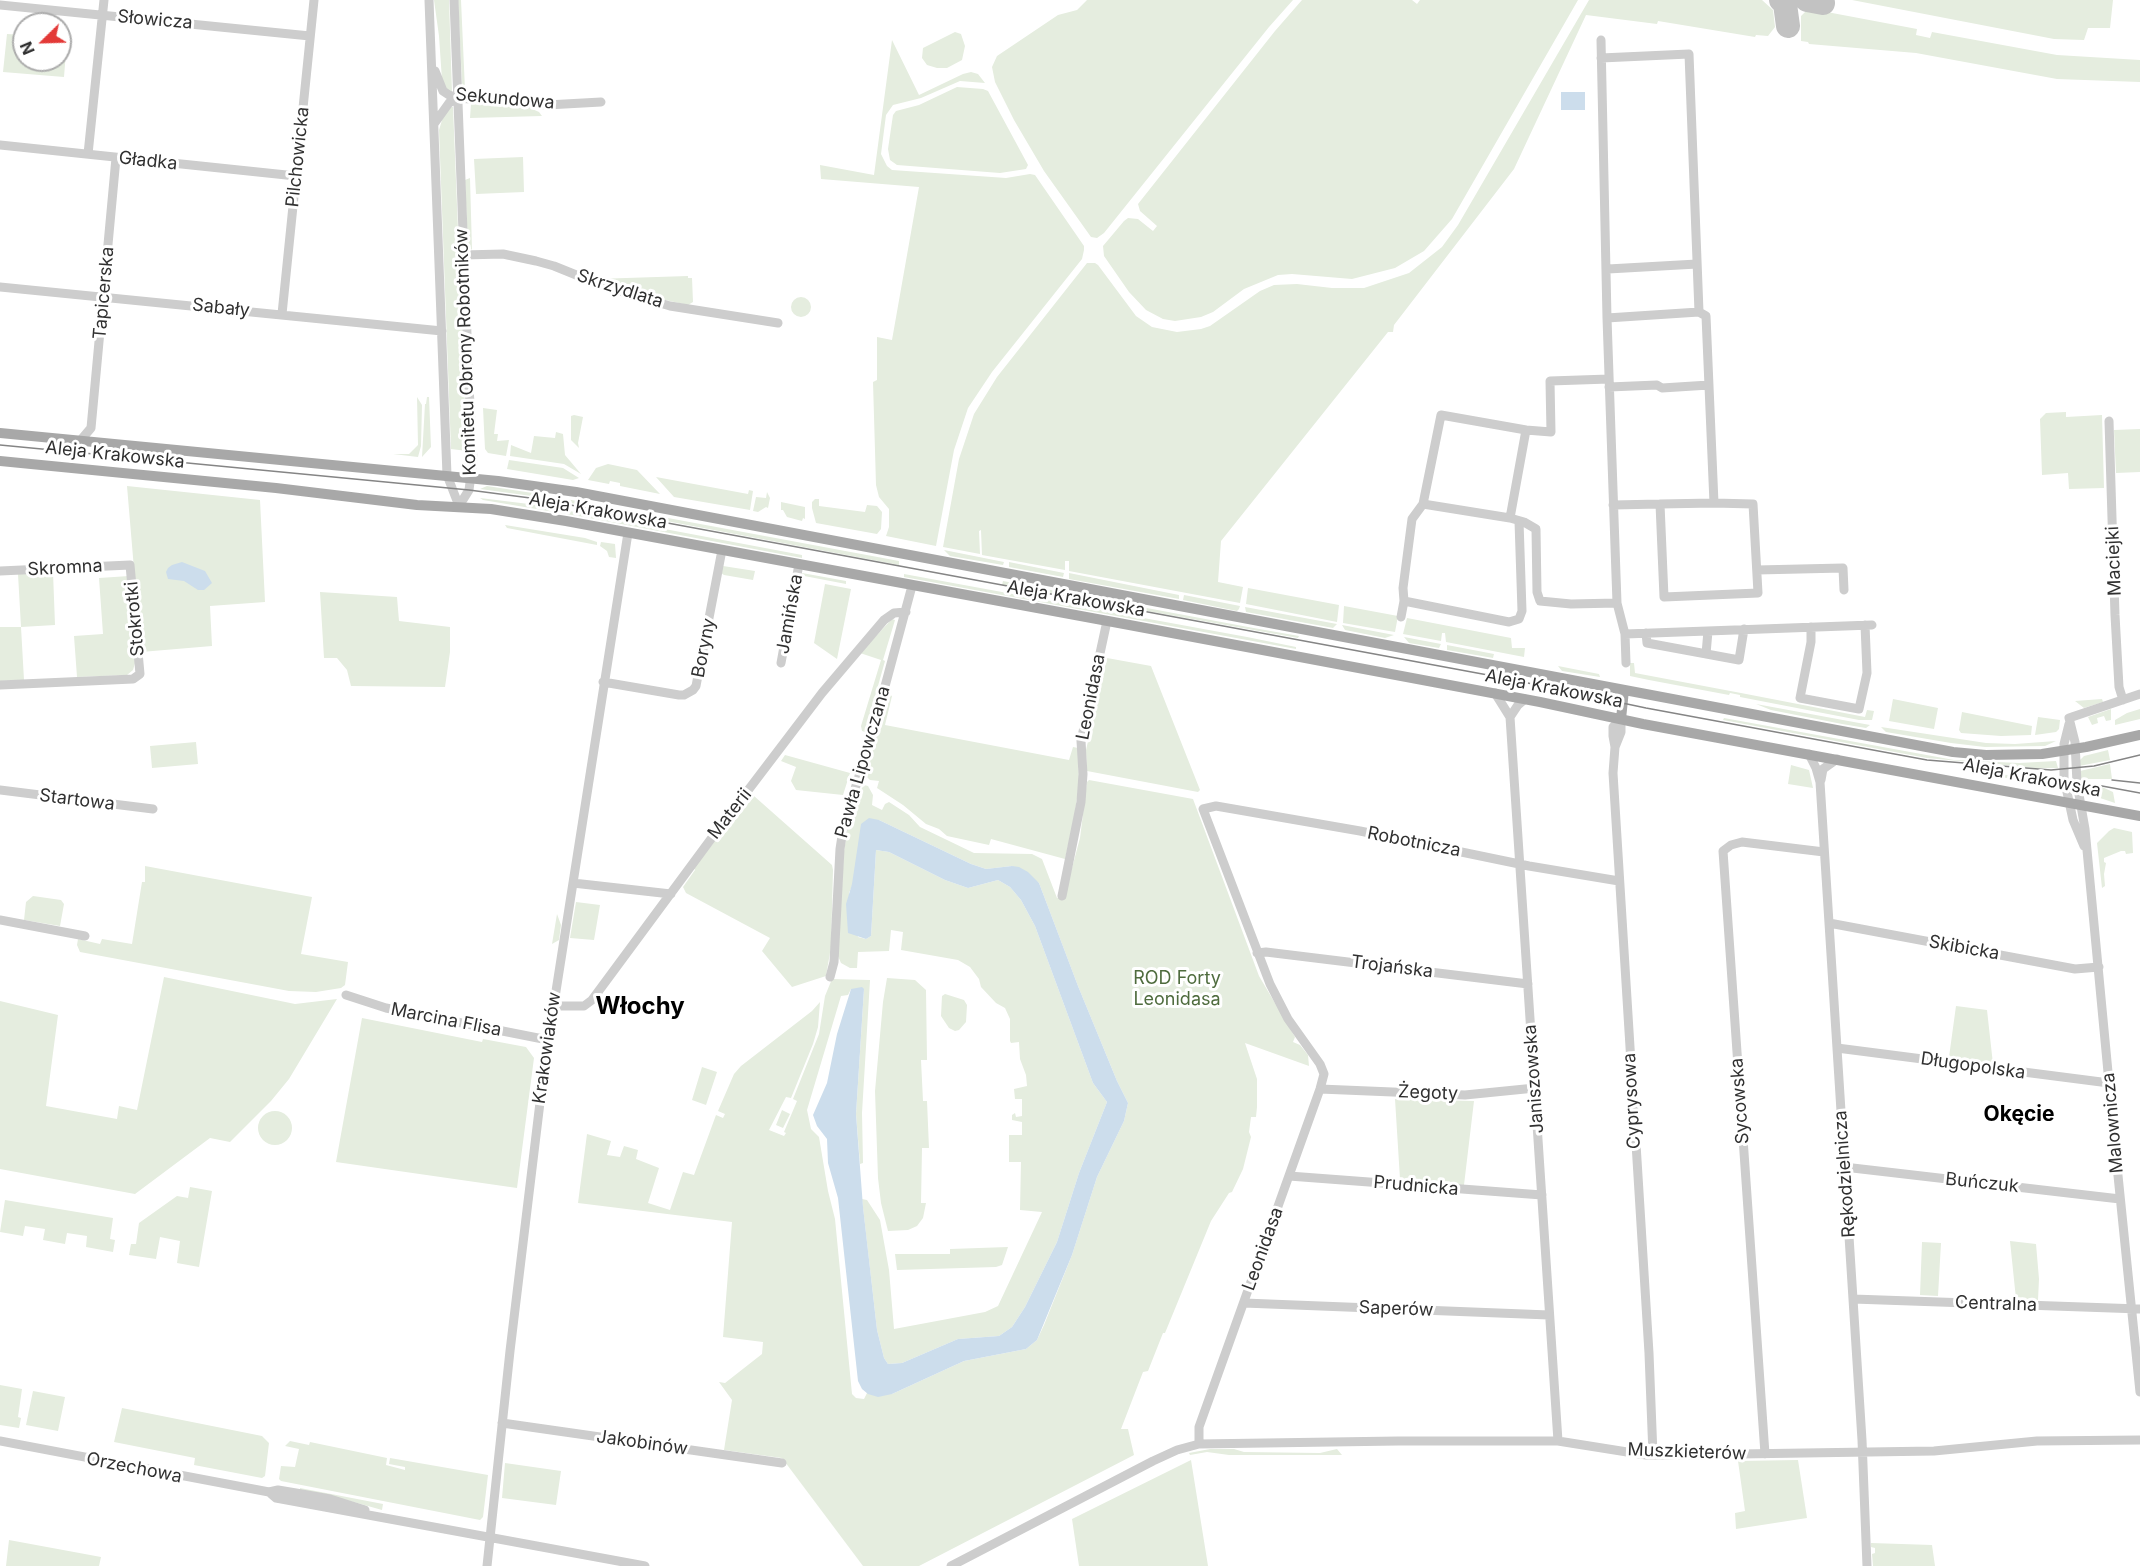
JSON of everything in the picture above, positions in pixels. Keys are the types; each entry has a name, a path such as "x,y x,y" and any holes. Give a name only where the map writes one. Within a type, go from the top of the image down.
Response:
{"main road":[{"name":"Aleja Krakowska","path":"0,433 472,478 576,492 1953,752 2018,756 2075,749 2140,735"},
{"name":"Aleja Krakowska","path":"0,461 286,489 417,505 491,509 1495,693 1621,719 2140,816"},
{"path":"1621,719 1624,690"}],"street":[{"path":"88,154 104,0"},
{"name":"Pilchowicka","path":"282,314 314,0"},
{"name":"Komitetu Obrony Robotników","path":"429,0 447,476 459,506"},
{"name":"Komitetu Obrony Robotników","path":"454,0 473,456 472,478 467,495 459,506"},
{"name":"Słowicza","path":"0,6 310,36"},
{"path":"1601,40 1613,505 1617,603 1625,634 1626,663"},
{"path":"1601,58 1689,54 1699,312"},
{"name":"Sekundowa","path":"431,60 443,91 458,98 547,105 601,102"},
{"path":"434,124 449,103 458,98"},
{"name":"Gładka","path":"0,145 296,176"},
{"name":"Tapicerska","path":"91,428 116,158"},
{"name":"Skrzydlata","path":"463,255 503,254 536,261 606,287 670,306 778,323"},
{"path":"1608,269 1697,264"},
{"name":"Sabały","path":"0,287 442,331"},
{"path":"1607,318 1699,312 1706,316 1714,503"},
{"path":"1401,617 1412,519 1424,504 1441,415 1526,430 1551,432 1550,381 1657,385 1662,388 1709,385"},
{"name":"Maciejki","path":"2109,421 2119,687 2123,700"},
{"path":"80,441 91,428 100,443"},
{"path":"1404,602 1509,622 1519,619 1522,611 1515,520 1526,430"},
{"path":"1613,505 1659,504 1714,503 1753,504 1758,593 1664,597 1659,504"},
{"path":"1424,504 1515,520 1536,529 1537,592 1540,601 1571,604 1617,603"},
{"name":"Krakowiaków","path":"487,1566 548,1040 628,533"},
{"name":"Boryny","path":"603,682 679,695 693,690 696,686 723,550"},
{"name":"Jamińska","path":"781,663 799,564"},
{"name":"Skromna","path":"0,571 130,565"},
{"name":"Stokrotki","path":"0,685 133,679 140,674 130,565"},
{"path":"1757,570 1842,568 1844,590"},
{"name":"Pawła Lipowczana","path":"830,977 834,962 840,849 844,823 870,742 912,586"},
{"name":"Materii","path":"553,1006 575,1007 589,1003 822,693 884,620 894,613 906,612"},
{"name":"Leonidasa","path":"1062,896 1077,825 1083,774 1081,741 1107,621"},
{"path":"1625,634 1744,629 1869,625 1867,673 1859,710 1800,698 1811,642 1811,627"},
{"path":"1646,633 1647,643 1739,660 1744,629"},
{"path":"1706,654 1708,631"},
{"name":"Janiszowska","path":"1495,693 1510,717 1558,1442"},
{"path":"2069,724 2069,718 2140,694"},
{"path":"1510,717 1525,699"},
{"name":"Cyprysowa","path":"1621,719 1621,735 1615,747 1612,772 1649,1353 1653,1455"},
{"name":"Malownicza","path":"2069,724 2063,751 2063,772 2068,802 2087,854"},
{"name":"Malownicza","path":"2069,724 2074,736 2080,805 2085,826 2120,1199 2135,1309 2140,1392"},
{"name":"Rękodzielnicza","path":"1809,754 1820,782 1853,1299 1867,1566"},
{"path":"1820,782 1823,769 1837,759"},
{"name":"Startowa","path":"0,790 153,809"},
{"name":"Robotnicza","path":"1208,807 1216,806 1360,831 1520,864 1619,881"},
{"name":"Leonidasa","path":"1199,1444 1198,1430 1324,1074 1320,1064 1284,1012 1257,952 1203,809 1208,807"},
{"name":"Sycowska","path":"1766,1454 1723,851 1731,845 1742,842 1824,852"},
{"path":"573,883 671,894"},
{"path":"0,920 86,936"},
{"name":"Skibicka","path":"1829,924 2075,969 2099,967"},
{"name":"Trojańska","path":"1257,952 1528,984"},
{"name":"Marcina Flisa","path":"346,995 386,1008 548,1040"},
{"name":"Długopolska","path":"1837,1048 2109,1083"},
{"name":"Żegoty","path":"1320,1089 1465,1095 1535,1088"},
{"name":"Buńczuk","path":"1844,1167 2120,1199"},
{"name":"Prudnicka","path":"1289,1176 1542,1195"},
{"name":"Centralna","path":"1853,1299 2135,1309"},
{"name":"Saperów","path":"1244,1303 1549,1315"},
{"name":"Jakobinów","path":"502,1423 782,1463"},
{"name":"Muszkieterów","path":"1199,1444 1398,1441 1558,1442 1653,1455 1934,1451 2037,1441 2140,1440"},
{"name":"Orzechowa","path":"0,1441 269,1492 278,1490 330,1499 384,1516 489,1536"},
{"path":"951,1566 1153,1461 1177,1450 1199,1444"},
{"path":"489,1536 645,1566"}],"green space":[{"path":"434,0 449,0 452,92 447,90 442,80"},
{"path":"458,0 461,0 465,90 462,83"},
{"path":"1087,0 1293,0 1104,233 1097,238 1091,237 1044,171 995,82 992,67 997,56 1058,15 1077,10"},
{"path":"1302,0 1412,0 1417,4 1420,0 1578,0 1452,219 1424,251 1395,268 1352,279 1278,275 1244,289 1213,312 1201,317 1175,321 1163,319 1146,310 1129,292 1104,256 1103,246 1128,218 1138,219 1153,231 1157,226 1140,211 1138,204"},
{"path":"1589,0 1762,0 1773,10 1775,27 1768,36 1756,35 1755,37 1658,21 1657,24 1586,15 1514,169 1394,325 1393,332 1388,332 1221,541 1218,582 1243,587 1240,603 1069,571 1069,561 1065,561 1065,570 982,555 981,530 979,531 980,554 943,547 959,459 974,414 997,377 1087,263 1098,265 1136,316 1152,327 1177,332 1210,326 1260,291 1274,285 1364,288 1409,273 1442,247 1458,225"},
{"path":"1852,0 2113,0 2110,28 2088,28 2084,40 2054,39"},
{"path":"1811,9 1917,29 1916,35 1930,38 1932,32 2057,55 2140,60 2140,82 2057,79 1916,53 1809,44 1801,41 1801,16"},
{"path":"955,32 961,34 965,46 962,60 947,68 927,65 922,58 923,48"},
{"path":"7,34 12,34 12,72 64,72 64,77 3,72"},
{"path":"892,40 919,95 971,72 978,74 985,83 960,81 921,98 893,105 886,115 881,154 887,166 892,170 1006,178 1035,175 1084,246 1082,259 992,372 968,408 954,450 936,546 886,536 889,527 889,509 879,497 876,485 873,382 877,380 877,337 892,340 919,187 821,179 820,165 874,175"},
{"path":"957,87 988,91 1028,165 1026,169 1000,173 897,165 890,160 888,149 893,115 896,111 919,105"},
{"path":"471,104 530,108 542,116 470,118"},
{"path":"453,107 467,451 451,449 439,130 443,117"},
{"path":"523,157 524,192 476,194 474,159"},
{"path":"470,178 472,250 468,246 465,180"},
{"path":"688,276 692,278 693,302 688,305 652,297 595,279"},
{"path":"801,297 808,300 811,307 808,314 801,317 794,314 791,307 794,300"},
{"path":"417,397 422,405 421,446 418,457 393,454 409,454 418,445"},
{"path":"429,397 431,447 422,457 425,404"},
{"path":"483,408 497,410 494,434 498,434 497,441 509,440 506,456 488,453 485,449"},
{"path":"2066,412 2066,417 2102,415 2104,488 2069,489 2068,473 2042,475 2040,419 2046,413"},
{"path":"571,416 583,417 579,448 571,440"},
{"path":"2140,429 2140,472 2116,473 2114,430"},
{"path":"556,432 563,434 565,455 581,474 564,464 510,456 511,445 531,453 534,436 555,438"},
{"path":"509,460 563,468 579,478 573,480 507,469"},
{"path":"608,464 637,470 660,494 620,486 620,483 610,481 609,484 588,480 596,468"},
{"path":"656,477 748,494 749,490 753,491 750,510 674,497"},
{"path":"127,486 260,500 265,602 210,606 212,646 141,652"},
{"path":"487,486 899,561 899,565 539,497 480,489"},
{"path":"767,492 770,498 768,508 758,512 753,511 756,497 766,498"},
{"path":"480,498 537,505 802,555 802,558 483,500"},
{"path":"819,499 819,506 865,512 867,505 877,506 882,512 881,529 877,534 816,523 812,508 812,502"},
{"path":"781,502 805,507 805,519 803,518 802,521 787,517 781,510"},
{"path":"505,525 585,538 597,542 597,545 507,528"},
{"path":"601,542 615,544 616,558 609,557 607,551 600,546"},
{"path":"944,550 1004,562 1003,565 950,556"},
{"path":"1009,562 1064,573 1063,577 1009,567"},
{"path":"723,566 755,571 753,580 724,575 721,573"},
{"path":"53,572 55,625 21,627 18,574"},
{"path":"802,573 846,581 846,584 799,575"},
{"path":"1069,573 1179,595 1179,599 1069,579"},
{"path":"904,574 1247,637 1296,647 1296,649 904,577"},
{"path":"129,576 135,663 133,670 127,675 77,677 74,636 103,634 99,578"},
{"path":"1003,581 1299,636 1298,638 1002,585"},
{"path":"825,584 851,589 837,659 814,643"},
{"path":"1248,588 1339,605 1337,622 1246,604"},
{"path":"320,592 397,597 399,621 450,627 450,652 445,687 351,686 347,670 337,658 324,658"},
{"path":"1184,595 1240,606 1237,611 1183,600"},
{"path":"1344,606 1398,616 1395,632 1343,623"},
{"path":"1245,607 1337,624 1333,628 1246,612"},
{"path":"1407,618 1511,638 1512,648 1525,648 1524,657 1446,642 1445,633 1442,633 1441,641 1403,634"},
{"path":"892,619 895,620 865,732 862,731 861,726 881,660 860,653"},
{"path":"1342,625 1394,635 1385,638 1345,630"},
{"path":"0,627 21,627 24,680 0,681"},
{"path":"1404,637 1441,644 1439,648 1409,643"},
{"path":"1447,645 1494,654 1493,658 1447,650"},
{"path":"1107,658 1151,666 1200,790 1198,792 1087,771 1086,750"},
{"path":"1630,663 1634,663 1635,673 1865,717 1867,710 1874,711 1872,720 1859,720 1740,697 1740,695 1730,693 1729,695 1649,680 1630,676"},
{"path":"1558,666 1599,674 1600,677 1562,671"},
{"path":"892,696 885,725 1069,760 1073,747 1078,748 1079,784 1065,859 991,839 989,845 947,836 939,829 926,824 877,788 879,781 870,780 865,775 887,697"},
{"path":"1893,699 1938,708 1934,729 1889,721"},
{"path":"2102,699 2103,702 2084,708 2075,701"},
{"path":"1756,704 1870,725 1866,728 1842,724 1771,710"},
{"path":"2111,709 2111,720 2106,721 2104,716 2097,718 2098,723 2092,725 2088,717"},
{"path":"2140,709 2140,719 2115,725 2115,720"},
{"path":"1962,712 2032,726 2031,735 2001,736 1961,733 1959,730"},
{"path":"2038,717 2060,720 2059,729 2056,732 2035,735"},
{"path":"1724,718 1954,760 2019,763 2056,761 2058,768 1927,758 1723,720"},
{"path":"1881,727 1986,743 2015,744 2056,741 2045,746 1985,747 1886,732"},
{"path":"196,742 198,764 152,768 150,746"},
{"path":"2108,750 2110,760 2079,766 2079,761 2084,756"},
{"path":"785,755 850,773 843,795 796,790 791,781 796,767 781,761"},
{"path":"2110,764 2112,779 2081,779 2080,771"},
{"path":"1791,765 1809,770 1813,788 1788,784"},
{"path":"1981,773 2036,777 2053,779 2038,784"},
{"name":"ROD Forty Leonidasa","path":"1089,780 1193,799 1259,976 1295,1037 1293,1042 1300,1045 1308,1055 1309,1066 1245,1043 1257,1079 1257,1107 1256,1117 1251,1117 1249,1132 1251,1137 1243,1169 1232,1192 1229,1193 1211,1221 1148,1371 1143,1372 1121,1429 1128,1429 1134,1455 919,1566 863,1566 782,1458 724,1450 732,1400 719,1382 725,1383 762,1354 763,1342 723,1337 732,1222 578,1203 587,1134 611,1141 607,1155 620,1157 624,1146 638,1150 636,1159 659,1168 648,1203 670,1210 683,1172 694,1175 716,1115 723,1118 725,1114 718,1111 734,1074 820,1002 818,1027 813,1044 791,1098 786,1097 769,1130 784,1136 797,1101 793,1099 819,1034 825,996 832,979 870,980 862,1113 863,1163 860,1164 856,1114 864,989 851,989 848,995 841,996 807,1110 811,1129 819,1137 835,1219 852,1394 856,1398 864,1399 867,1393 892,1394 964,1361 1026,1349 1037,1340 1044,1325 1072,1255 1097,1177 1124,1121 1128,1103 1078,986 1039,883 1012,866 986,869 971,864 879,820 849,893 858,937 866,939 871,936 876,850 889,852 945,880 968,888 998,880 1010,887 1021,900 1035,926 1093,1083 1107,1102 1079,1173 1057,1242 1025,1307 1012,1327 999,1336 958,1339 902,1363 888,1364 884,1358 877,1330 862,1199 867,1200 880,1220 889,1270 894,1329 985,1312 998,1306 1042,1212 1020,1210 1021,1162 1009,1162 1009,1135 1022,1135 1022,1122 1012,1120 1012,1115 1015,1113 1016,1117 1022,1116 1022,1099 1015,1099 1014,1089 1027,1086 1020,1059 1019,1042 1011,1043 1010,1041 1010,1019 1005,1008 996,1003 981,987 979,979 970,967 958,960 901,950 903,932 891,930 889,951 858,952 857,968 850,968 841,963 838,956 844,851 849,821 864,785 868,786 873,795 872,805 882,810 889,802 909,815 920,827 974,853 1032,854 1042,859 1057,898 1065,894 1080,838"},
{"path":"2081,783 2102,787 2113,792 2115,803 2085,793"},
{"path":"754,796 832,865 833,870 831,947 826,976 792,987 762,951 770,938 686,893 683,887 695,870 694,868 715,841 718,842"},
{"path":"2114,828 2132,832 2133,853 2126,854 2125,851 2121,851 2104,858 2106,863 2105,886 2102,888 2097,843"},
{"path":"145,866 312,897 301,954 348,962 345,985 341,988 316,992 289,991 80,952 77,945 78,939 100,944 102,939 132,944 142,882 145,882"},
{"path":"33,896 61,900 64,904 60,926 24,920 26,902"},
{"path":"576,902 600,905 594,940 570,938"},
{"path":"557,914 561,925 559,940 552,944"},
{"path":"164,977 295,1004 337,999 289,1079 271,1101 230,1142 210,1138 135,1194 0,1169 0,1001 58,1015 46,1106 117,1119 119,1106 137,1110"},
{"path":"887,978 915,980 926,990 927,1060 921,1060 923,1101 927,1101 929,1148 922,1148 921,1203 926,1203 923,1218 917,1226 908,1230 888,1231 878,1178 875,1091"},
{"path":"945,994 964,1000 967,1005 966,1022 959,1030 949,1028 941,1016 942,996"},
{"path":"1956,1006 1987,1010 1993,1064 1949,1057"},
{"path":"362,1018 482,1042 483,1039 526,1047 534,1058 517,1188 336,1162"},
{"path":"702,1067 717,1072 706,1105 692,1100"},
{"path":"1395,1099 1474,1101 1464,1185 1400,1179"},
{"path":"782,1110 790,1114 783,1128 776,1125"},
{"path":"275,1111 287,1116 292,1128 287,1140 275,1145 263,1140 258,1128 263,1116"},
{"path":"190,1187 212,1191 199,1267 177,1263 180,1241 160,1237 156,1259 129,1255 131,1244 136,1244 139,1223 177,1196 188,1198"},
{"path":"5,1200 113,1218 110,1239 115,1240 113,1252 86,1247 87,1236 67,1233 65,1244 43,1240 45,1229 25,1226 23,1236 0,1232"},
{"path":"2010,1241 2036,1244 2038,1300 2016,1299"},
{"path":"1922,1242 1941,1243 1938,1296 1920,1295"},
{"path":"1008,1247 1002,1265 996,1267 897,1270 895,1254 950,1254 950,1249"},
{"path":"0,1385 22,1389 18,1417 21,1418 19,1428 0,1425"},
{"path":"33,1391 65,1397 58,1431 26,1425"},
{"path":"122,1408 262,1436 269,1443 265,1476 262,1478 194,1465 195,1458 114,1442"},
{"path":"290,1441 309,1445 310,1442 387,1458 386,1465 405,1470 405,1467 389,1464 390,1458 488,1475 483,1517 480,1520 281,1481 279,1479 281,1466 295,1467 299,1449 285,1446"},
{"path":"1210,1449 1320,1453 1337,1449 1342,1455 1229,1455 1207,1452 1190,1455 1189,1453"},
{"path":"1191,1460 1208,1566 1079,1566 1072,1519"},
{"path":"1798,1460 1807,1518 1736,1529 1735,1513 1745,1511 1738,1461"},
{"path":"505,1463 561,1471 556,1505 502,1498"},
{"path":"300,1488 383,1504 382,1510 300,1490"},
{"path":"9,1540 101,1557 99,1566 6,1566"},
{"path":"1871,1543 1932,1545 1935,1566 1873,1566 1872,1554 1875,1553 1875,1548 1871,1547"}],"water":[{"path":"1561,92 1585,92 1585,110 1561,110"},
{"path":"182,562 205,571 212,583 204,590 198,590 184,581 168,579 166,572 168,568"},
{"path":"869,818 879,820 986,869 1019,867 1039,883 1078,986 1128,1103 1124,1121 1097,1177 1072,1255 1037,1340 1026,1349 964,1361 892,1394 878,1397 868,1394 858,1381 838,1198 828,1163 827,1139 817,1126 813,1115 827,1083 837,1034 851,989 862,987 864,989 856,1114 863,1207 877,1330 884,1358 888,1364 902,1363 958,1339 999,1336 1012,1327 1025,1307 1057,1242 1079,1173 1107,1102 1093,1083 1035,926 1021,900 1010,887 998,880 968,888 945,880 889,852 876,850 871,936 866,939 848,933 846,904 852,884 861,824"}],"taxiway":[{"path":"1781,0 1785,4 1788,26"},
{"path":"1807,0 1823,3"}],"tram line":[{"path":"0,445 469,490 538,499 1504,678 1646,708 1927,760 2051,770 2094,766 2140,755"},
{"path":"2048,776 2140,793"},
{"path":"2112,780 2140,783"}],"district":[{"name":"Włochy","path":"640,1007"},
{"name":"Okęcie","path":"2019,1115"}]}
